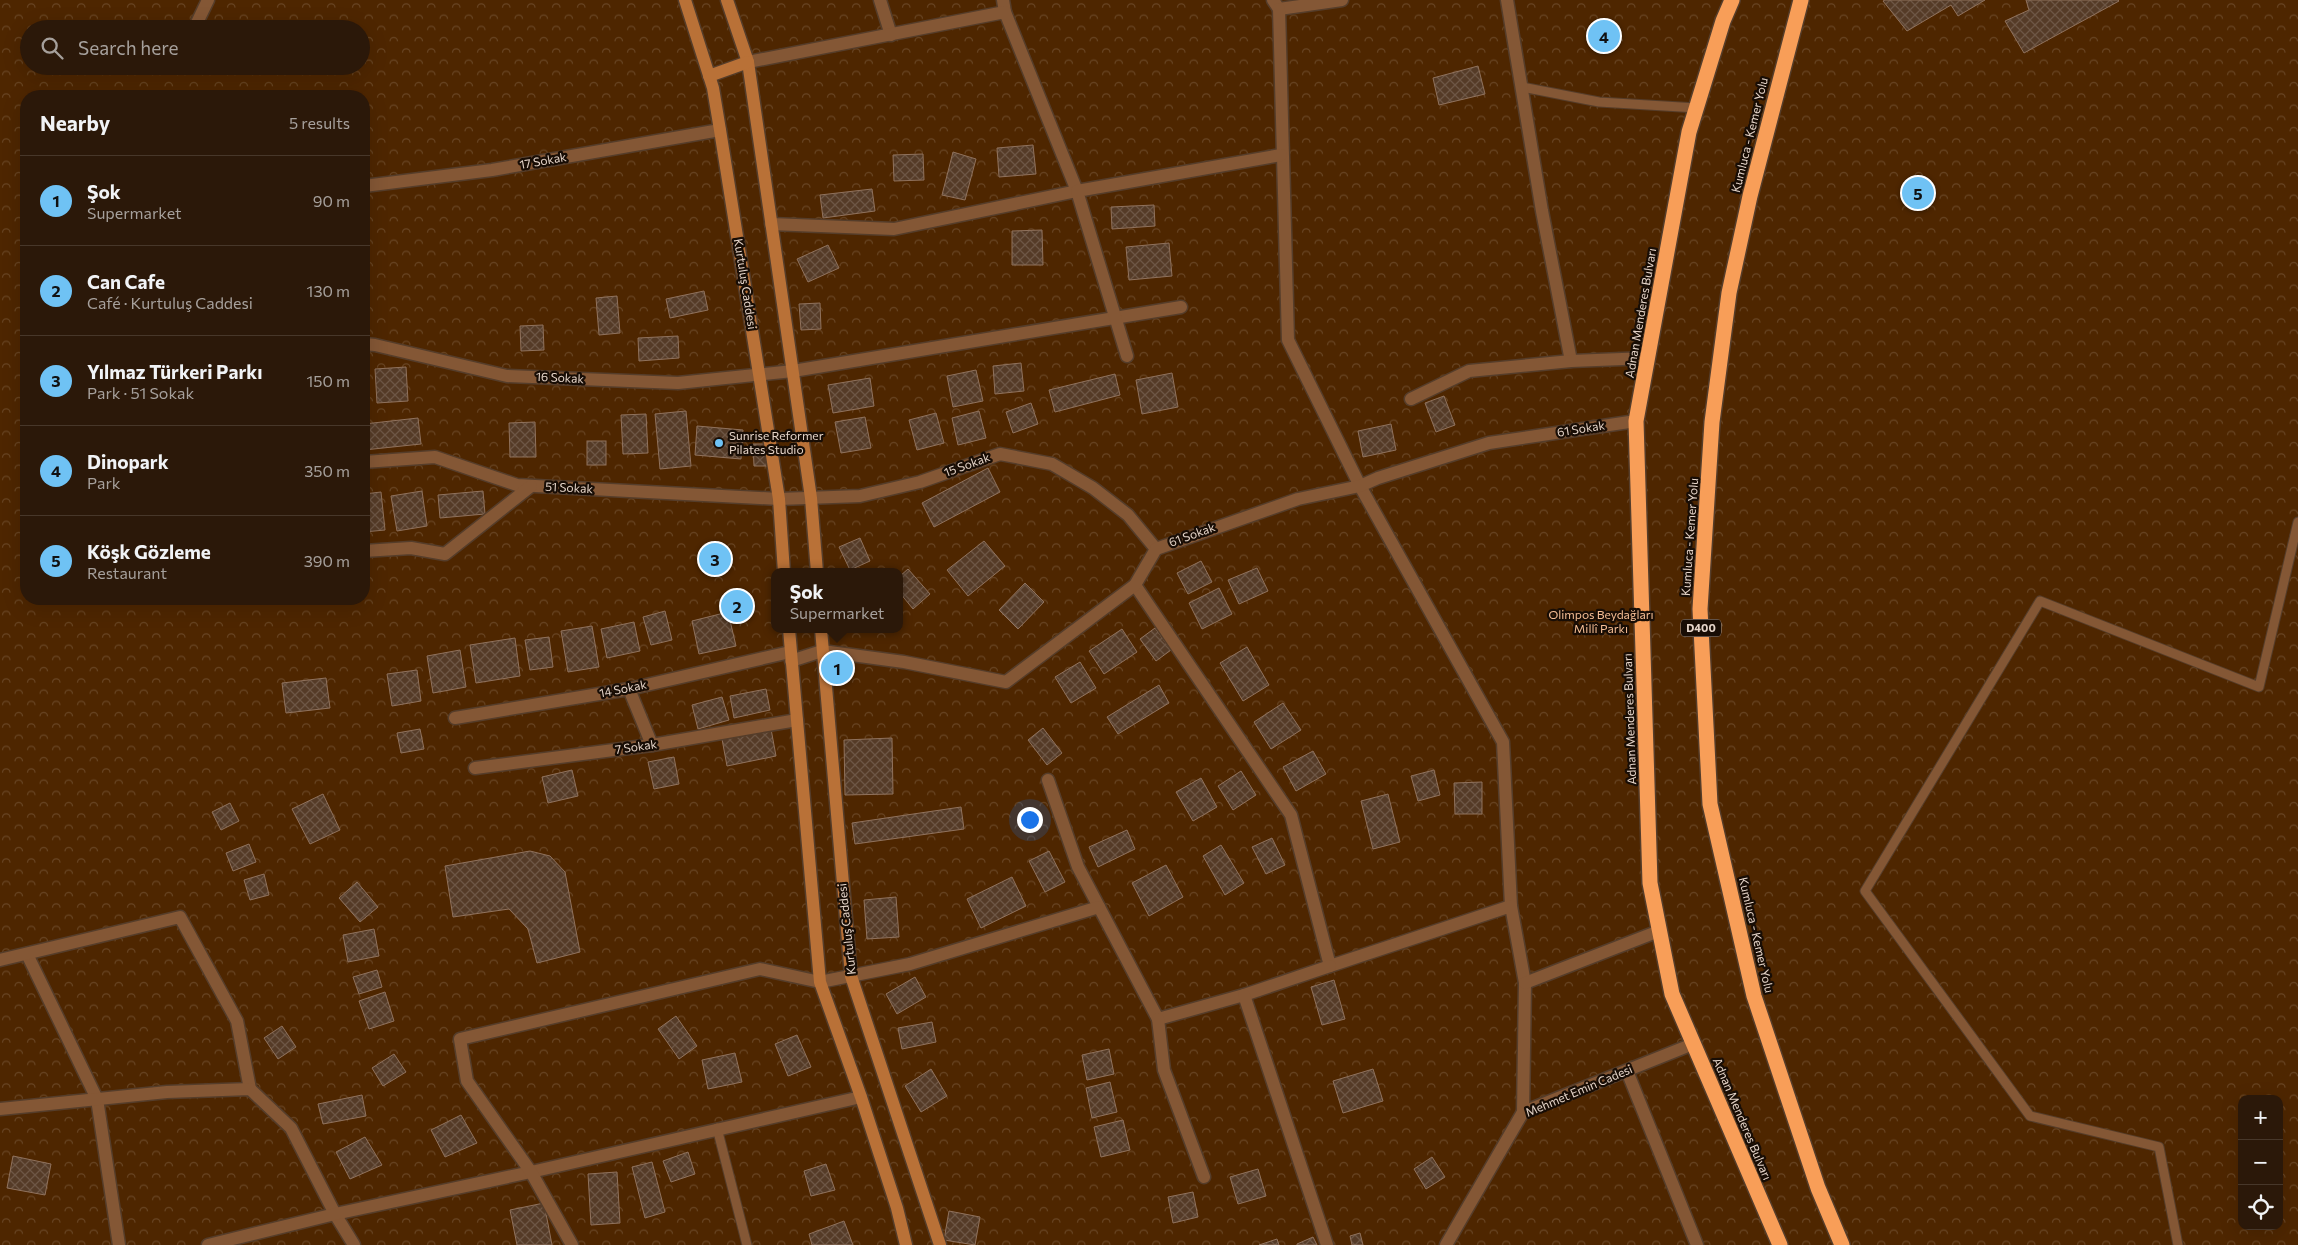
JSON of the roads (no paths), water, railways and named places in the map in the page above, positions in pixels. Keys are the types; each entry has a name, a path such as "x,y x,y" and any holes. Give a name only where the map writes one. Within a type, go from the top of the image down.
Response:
{"highway":[{"name":"Adnan Menderes Bulvarı","path":"1732,0 1723,21 1689,132 1636,421 1650,883 1672,994 1780,1245"},
{"name":"Kumluca - Kemer Yolu","path":"1801,0 1750,196 1729,293 1712,422 1700,609 1712,814 1754,996 1818,1188 1842,1245"}],"street":[{"path":"198,20 208,0"},
{"name":"Kurtuluş Caddesi","path":"685,0 709,76 720,130 779,499 784,568"},
{"path":"726,0 748,62 811,498 817,568"},
{"path":"880,0 890,35"},
{"path":"1342,0 1276,4 1288,340 1360,486 1504,742 1511,906 1525,983 1524,1112"},
{"path":"1507,0 1542,210 1571,361"},
{"path":"709,76 748,62 890,35 1004,6 1076,191 1127,356"},
{"name":"17 Sokak","path":"370,185 492,170 720,130"},
{"path":"771,224 894,229 1076,191 1281,155"},
{"name":"16 Sokak","path":"370,345 507,376 678,384 793,371 1181,308"},
{"path":"1411,399 1469,371 1571,361 1648,358"},
{"name":"61 Sokak","path":"791,657 822,651 904,662 1006,682 1136,585 1156,548 1298,499 1360,486 1378,478 1489,444 1636,421"},
{"name":"15 Sokak","path":"779,499 860,496 920,482 1000,454 1052,464 1093,488 1128,515 1156,548"},
{"name":"51 Sokak","path":"370,462 435,457 517,485 779,499"},
{"path":"370,551 411,548 444,554 531,486"},
{"path":"1136,585 1291,815 1330,966"},
{"path":"789,633 820,982 861,1097 897,1208 906,1245"},
{"name":"Kurtuluş Caddesi","path":"821,633 851,976 940,1245"},
{"name":"14 Sokak","path":"455,718 628,689 791,657"},
{"path":"628,689 652,745"},
{"name":"7 Sokak","path":"475,768 652,745 797,720"},
{"path":"1048,780 1078,867 1158,1019 1164,1070 1204,1177"},
{"path":"1158,1019 1244,995 1511,906"},
{"path":"572,1245 531,1172 467,1080 460,1039 760,969 820,982 910,964 1099,907"},
{"path":"0,960 180,917 236,1021 250,1089 291,1128 335,1214 354,1245"},
{"path":"1525,983 1659,931"},
{"path":"27,954 97,1099 120,1245"},
{"path":"1244,995 1327,1245"},
{"name":"Mehmet Emin Cadesi","path":"1446,1245 1524,1112 1693,1044"},
{"path":"1627,1071 1697,1245"},
{"path":"0,1109 167,1092 250,1089"},
{"path":"208,1245 335,1214 531,1172 717,1128 861,1097"}],"lane":[{"path":"1522,88 1599,102 1697,108"},
{"path":"2178,1245 2159,1147 2030,1116 1865,891 2040,601 2259,686 2298,522"},
{"path":"717,1128 747,1245"}],"place":[{"name":"Dinopark","path":"1604,36"},
{"name":"Köşk Gözleme","path":"1918,193"},
{"name":"Sunrise Reformer Pilates Studio","path":"719,443"},
{"name":"Yılmaz Türkeri Parkı","path":"715,559"},
{"name":"Can Cafe","path":"737,606"},
{"name":"Şok","path":"837,668"}],"park label":[{"name":"Olimpos Beydağları Millî Parkı","path":"1601,622"}]}
